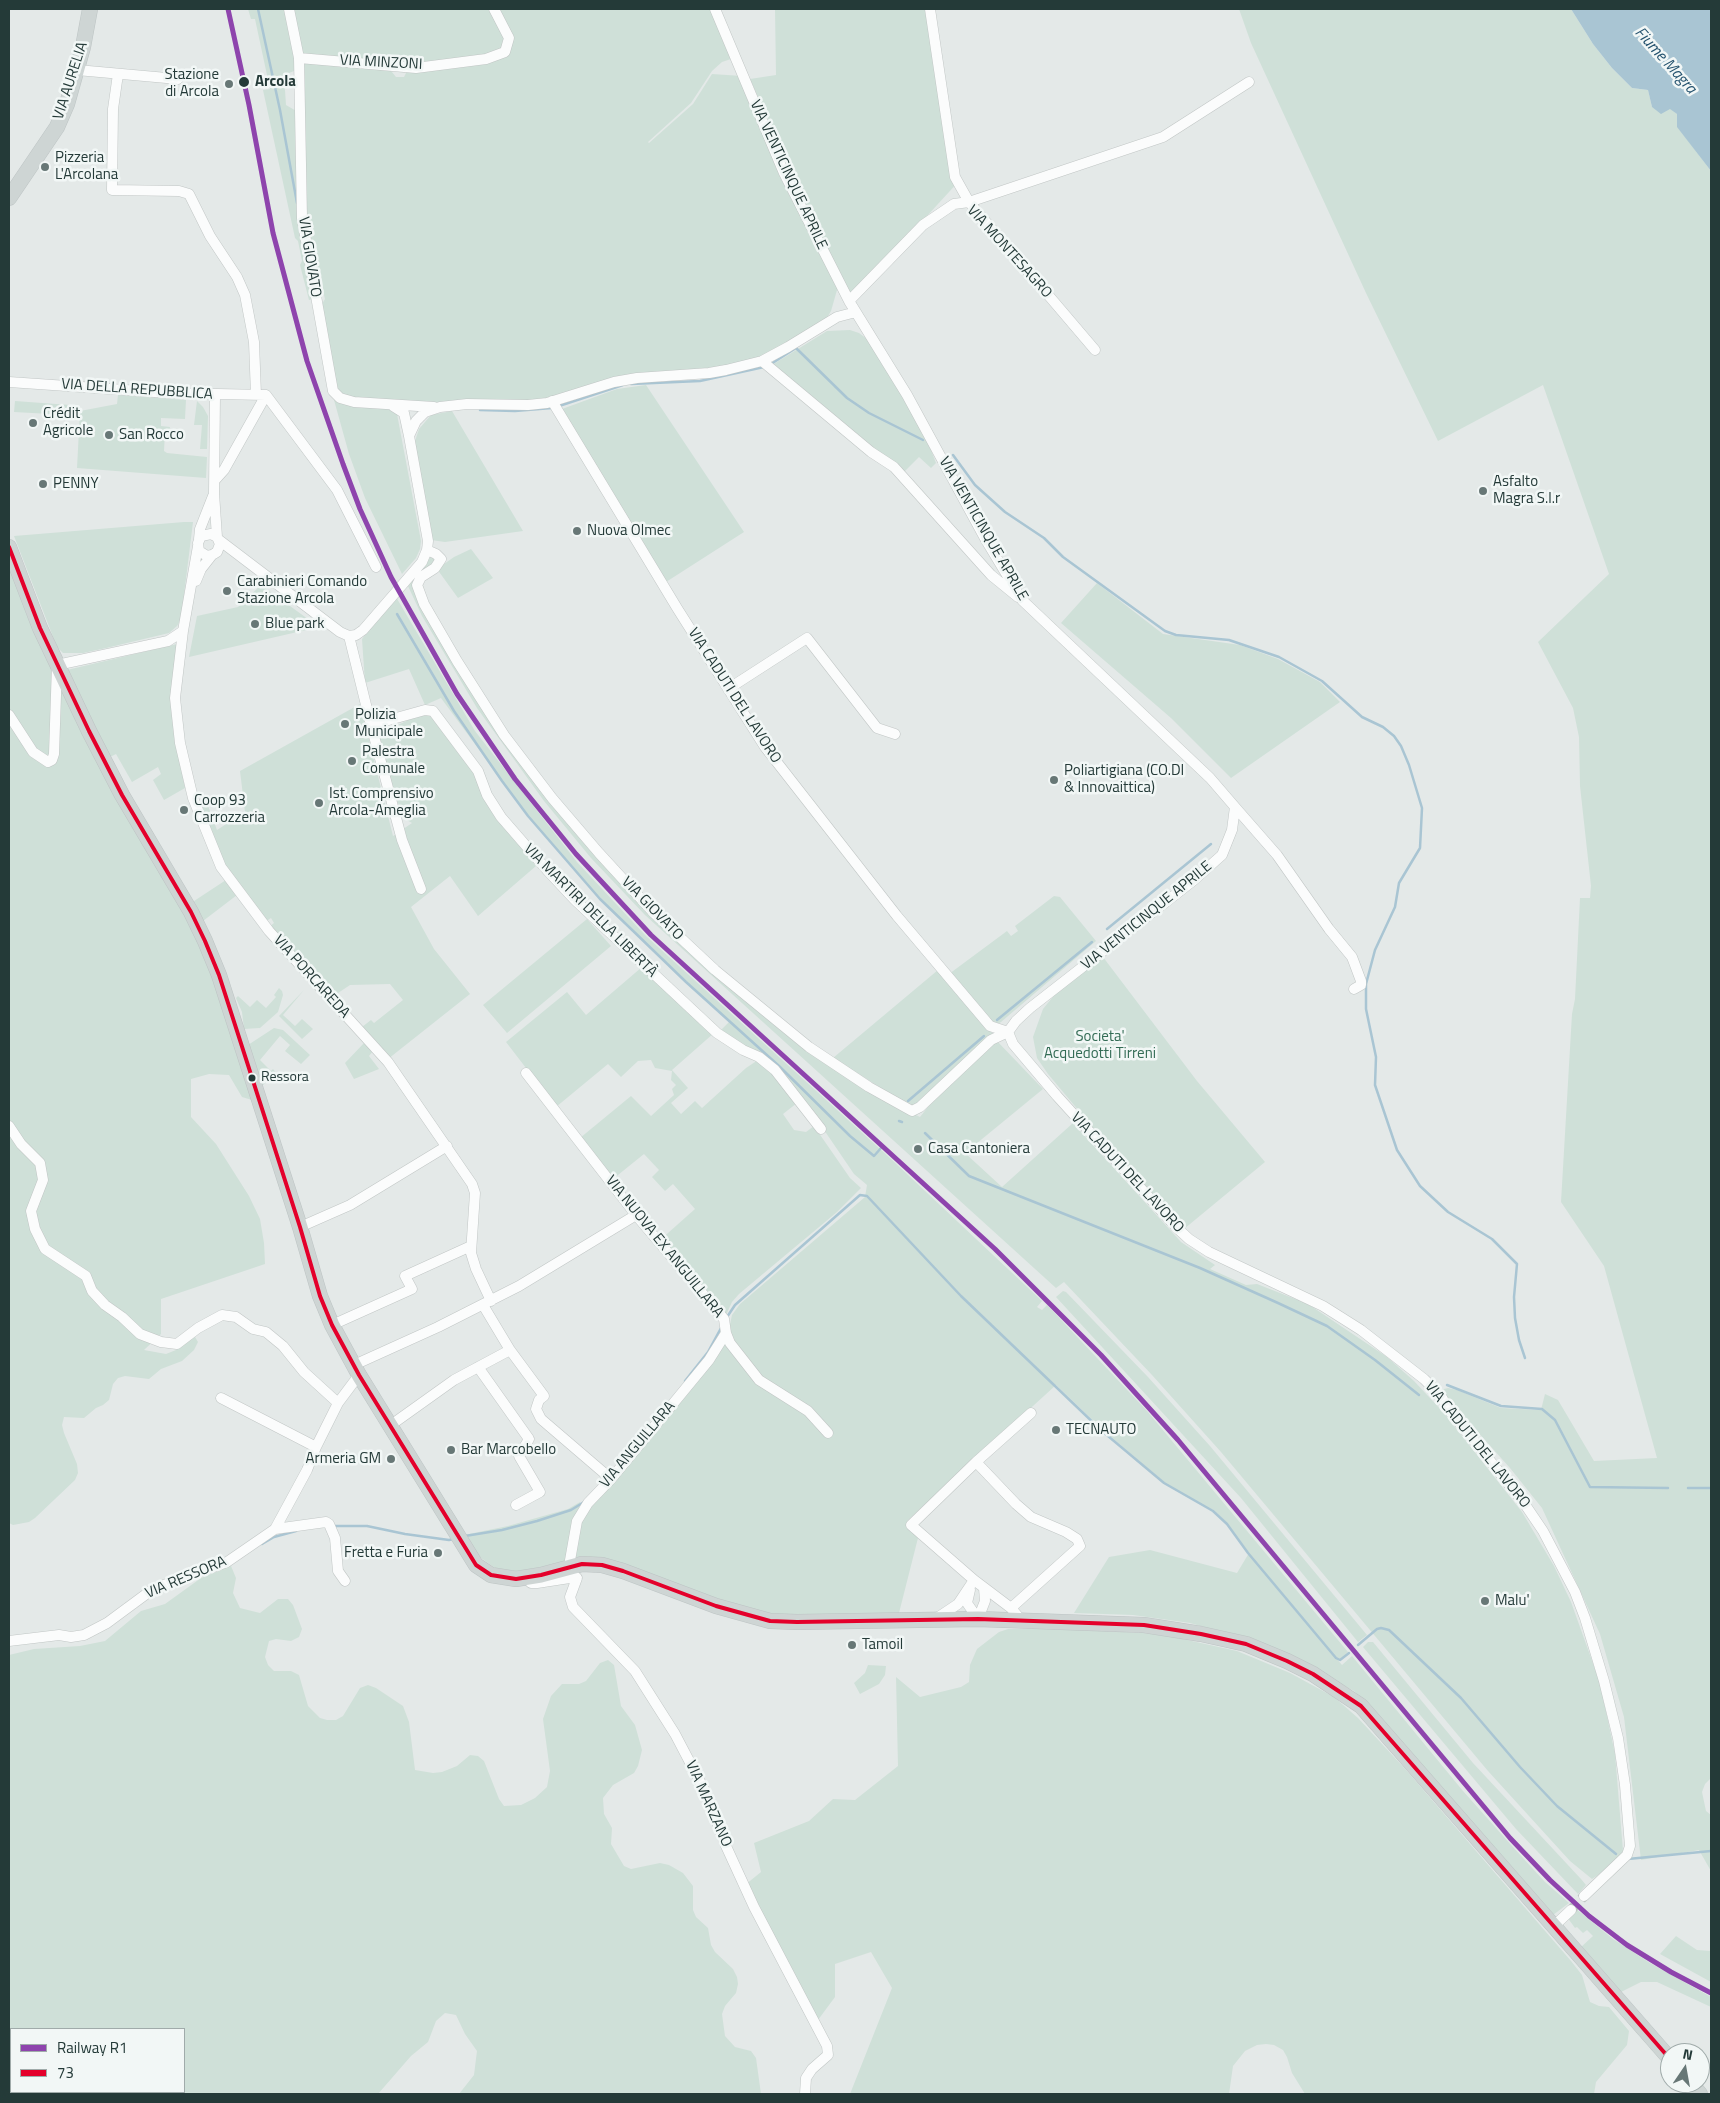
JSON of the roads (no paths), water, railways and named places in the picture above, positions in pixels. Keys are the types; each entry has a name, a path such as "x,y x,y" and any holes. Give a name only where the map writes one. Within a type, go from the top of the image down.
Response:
{"main road":[{"name":"VIA AURELIA","path":"9,198 57,127 67,104 77,70 90,9"},
{"path":"9,547 28,598 57,665 122,795 191,912 205,941 219,975 300,1227 320,1296 332,1325 470,1558 483,1571 506,1578 526,1578 569,1566 592,1564 623,1571 716,1606 770,1621 978,1619 1144,1625 1201,1634 1246,1644 1313,1674 1361,1706 1660,2048"}],"street":[{"path":"289,9 299,58"},
{"name":"VIA MINZONI","path":"299,58 416,68 486,59 505,52 509,38 494,9"},
{"name":"VIA VENTICINQUE APRILE","path":"715,9 784,173 849,300 906,395 987,542 1022,600 1210,778 1235,807 1232,830 1222,855 1194,880 1030,1008 1016,1021 1008,1032"},
{"path":"930,9 955,177 969,202 1163,137 1249,82"},
{"name":"VIA GIOVATO","path":"299,58 302,218 332,391 340,398 354,402 440,407"},
{"path":"77,70 178,80"},
{"path":"118,74 113,109 112,190 185,192 191,197 200,217 237,277 245,295 261,395 337,490 376,567"},
{"name":"VIA MONTESAGRO","path":"849,300 923,225 954,204 969,202 1095,350"},
{"path":"409,436 416,421 424,412 440,407 467,404 555,406 614,382 637,378 709,373 767,365 788,347 837,317 856,312"},
{"path":"767,365 871,452 894,467 991,575 1022,600"},
{"name":"VIA DELLA REPUBBLICA","path":"10,382 215,395 261,395"},
{"path":"190,594 201,569 219,549 214,493 215,395"},
{"path":"215,480 224,470 261,395"},
{"path":"198,543 208,533 235,551 242,559 340,632 349,636 356,635 363,630 422,562 427,550 428,541 404,413 392,405"},
{"name":"VIA CADUTI DEL LAVORO","path":"555,406 765,747 897,916 990,1026 1008,1032 1013,1044 1028,1063 1093,1137 1189,1239 1209,1252 1323,1306 1361,1330 1424,1379 1440,1396 1449,1410 1524,1503 1543,1531 1575,1592 1586,1618 1602,1672 1618,1738 1625,1785 1630,1846 1623,1858 1584,1896"},
{"path":"190,594 200,529 214,493"},
{"path":"198,543 203,554 242,559"},
{"name":"VIA GIOVATO","path":"427,550 436,554 441,559 435,568 421,577 417,585 419,592 457,661 504,735 557,805 599,853 654,913 715,970 809,1047 869,1087 912,1111 920,1107 991,1040 1008,1032"},
{"name":"VIA PORCAREDA","path":"190,594 182,631 175,698 180,743 193,798 221,867 260,920 388,1062 472,1184 475,1193 471,1253 487,1303 510,1350 544,1396 538,1400 536,1409 542,1419 608,1476"},
{"path":"9,715 33,752 48,762 52,760 54,754 57,665 168,641 182,631"},
{"path":"349,636 402,840 421,889"},
{"path":"728,689 807,638 877,728 895,734"},
{"name":"VIA MARTIRI DELLA LIBERTÀ","path":"371,726 425,710 433,711 478,771 487,795 500,817 547,870 575,900 717,1033 743,1050 759,1057 775,1070 821,1129"},
{"path":"1235,807 1277,855 1314,909 1352,957 1361,981 1360,985 1354,989"},
{"name":"VIA NUOVA EX ANGUILLARA","path":"526,1073 636,1216 724,1318 730,1343 758,1380 771,1390 808,1411 828,1432"},
{"path":"9,1126 21,1144 40,1163 43,1180 31,1211 35,1229 44,1249 86,1276 92,1291 105,1305 122,1316 140,1334 161,1342 177,1344 198,1328 222,1315 236,1317 253,1329 266,1332 283,1346 304,1372 338,1404"},
{"path":"300,1227 350,1205 447,1146"},
{"path":"357,1370 487,1303 636,1216"},
{"path":"332,1325 412,1288 405,1276 471,1246"},
{"name":"VIA ANGUILLARA","path":"569,1566 577,1521 588,1503 608,1476 718,1347 726,1332"},
{"path":"391,1425 440,1389 510,1350"},
{"path":"478,1367 529,1439 519,1456 540,1492 516,1505"},
{"name":"VIA RESSORA","path":"9,1641 59,1635 84,1635 107,1623 153,1589 212,1569 226,1562 275,1529 300,1484 316,1447 357,1370"},
{"path":"221,1398 316,1447"},
{"path":"1022,1620 1011,1608 974,1580 911,1525 976,1462 1031,1413"},
{"path":"976,1462 1031,1517 1066,1532 1077,1539 1080,1546 1011,1608"},
{"path":"275,1529 326,1522 331,1527 338,1571 345,1581"},
{"name":"VIA MARZANO","path":"526,1578 531,1583 577,1578 570,1597 573,1607 635,1671 675,1734 706,1794 726,1846 754,1907 826,2046 828,2055 812,2069 806,2078 805,2094"},
{"path":"974,1580 967,1603 978,1619"},
{"path":"933,1620 958,1604 974,1580"},
{"path":"978,1619 985,1601 984,1588"},
{"path":"1554,1926 1570,1910"}],"water":[{"name":"Fiume Magra","path":"1571,9 1711,9 1711,171 1677,127 1677,114 1670,109 1661,114 1652,107 1648,90 1632,88 1612,68 1593,44"}],"waterway":[{"path":"258,9 280,110 297,203"},
{"path":"771,364 796,348 847,398 869,413 923,440"},
{"path":"631,384 700,381 764,367"},
{"path":"559,406 623,385"},
{"path":"480,410 515,411 552,408"},
{"path":"953,455 975,485 1005,512 1044,538 1063,557 1165,631 1176,635 1229,640 1279,657 1322,681 1362,717 1383,727 1394,736 1401,746 1422,808 1420,848 1399,883 1395,907 1375,950 1366,984 1366,1009 1376,1057 1375,1085 1397,1150 1420,1186 1448,1212 1492,1239 1517,1264 1514,1297 1515,1318 1525,1358"},
{"path":"397,614 454,711 502,781 528,816 600,899 686,982 779,1066 850,1136 874,1156 881,1148"},
{"path":"1107,929 1211,844"},
{"path":"997,1020 1092,942"},
{"path":"908,1101 984,1036"},
{"path":"925,1133 969,1176 1200,1268 1327,1326 1375,1360 1419,1395"},
{"path":"727,1317 735,1305 860,1195 867,1196 961,1296 1102,1431 1164,1483 1213,1511 1227,1524 1248,1553 1336,1658 1340,1660 1349,1653"},
{"path":"685,1381 708,1352 721,1328"},
{"path":"1447,1385 1501,1406 1542,1409 1555,1420 1590,1487 1668,1488"},
{"path":"1688,1488 1711,1488"},
{"path":"465,1536 502,1530 537,1521 571,1510 584,1502"},
{"path":"334,1526 367,1526 405,1534 449,1540 454,1539"},
{"path":"262,1544 274,1537 296,1531"},
{"path":"1358,1645 1377,1629 1389,1630 1461,1698 1520,1767 1557,1806 1616,1854"},
{"path":"1628,1859 1711,1851"}],"tunnel":[{"path":"1571,1910 1584,1896"}],"rail line":[{"name":"R1","path":"228,9 249,105 273,233 307,361 343,464 360,509 391,577 457,694 515,779 576,854 651,935 995,1249 1101,1355 1178,1440 1510,1838 1550,1880 1589,1916 1627,1945 1671,1972 1711,1993"}],"place":[{"name":"Arcola","path":"244,82"},
{"name":"Stazione di Arcola","path":"229,84"},
{"name":"Pizzeria L'Arcolana","path":"45,167"},
{"name":"Crédit Agricole","path":"33,423"},
{"name":"San Rocco","path":"109,435"},
{"name":"PENNY","path":"43,484"},
{"name":"Asfalto Magra S.l.r","path":"1483,491"},
{"name":"Nuova Olmec","path":"577,531"},
{"name":"Carabinieri Comando Stazione Arcola","path":"227,591"},
{"name":"Blue park","path":"255,624"},
{"name":"Polizia Municipale","path":"345,724"},
{"name":"Palestra Comunale","path":"352,761"},
{"name":"Poliartigiana (CO.DI & Innovaittica)","path":"1054,780"},
{"name":"Ist. Comprensivo Arcola-Ameglia","path":"319,803"},
{"name":"Coop 93 Carrozzeria","path":"184,810"},
{"name":"Ressora","path":"252,1078"},
{"name":"Casa Cantoniera","path":"918,1149"},
{"name":"TECNAUTO","path":"1056,1430"},
{"name":"Bar Marcobello","path":"451,1450"},
{"name":"Armeria GM","path":"391,1459"},
{"name":"Fretta e Furia","path":"438,1553"},
{"name":"Malu'","path":"1485,1601"},
{"name":"Tamoil","path":"852,1645"}],"park label":[{"name":"Societa' Acquedotti Tirreni","path":"1100,1046"}]}
